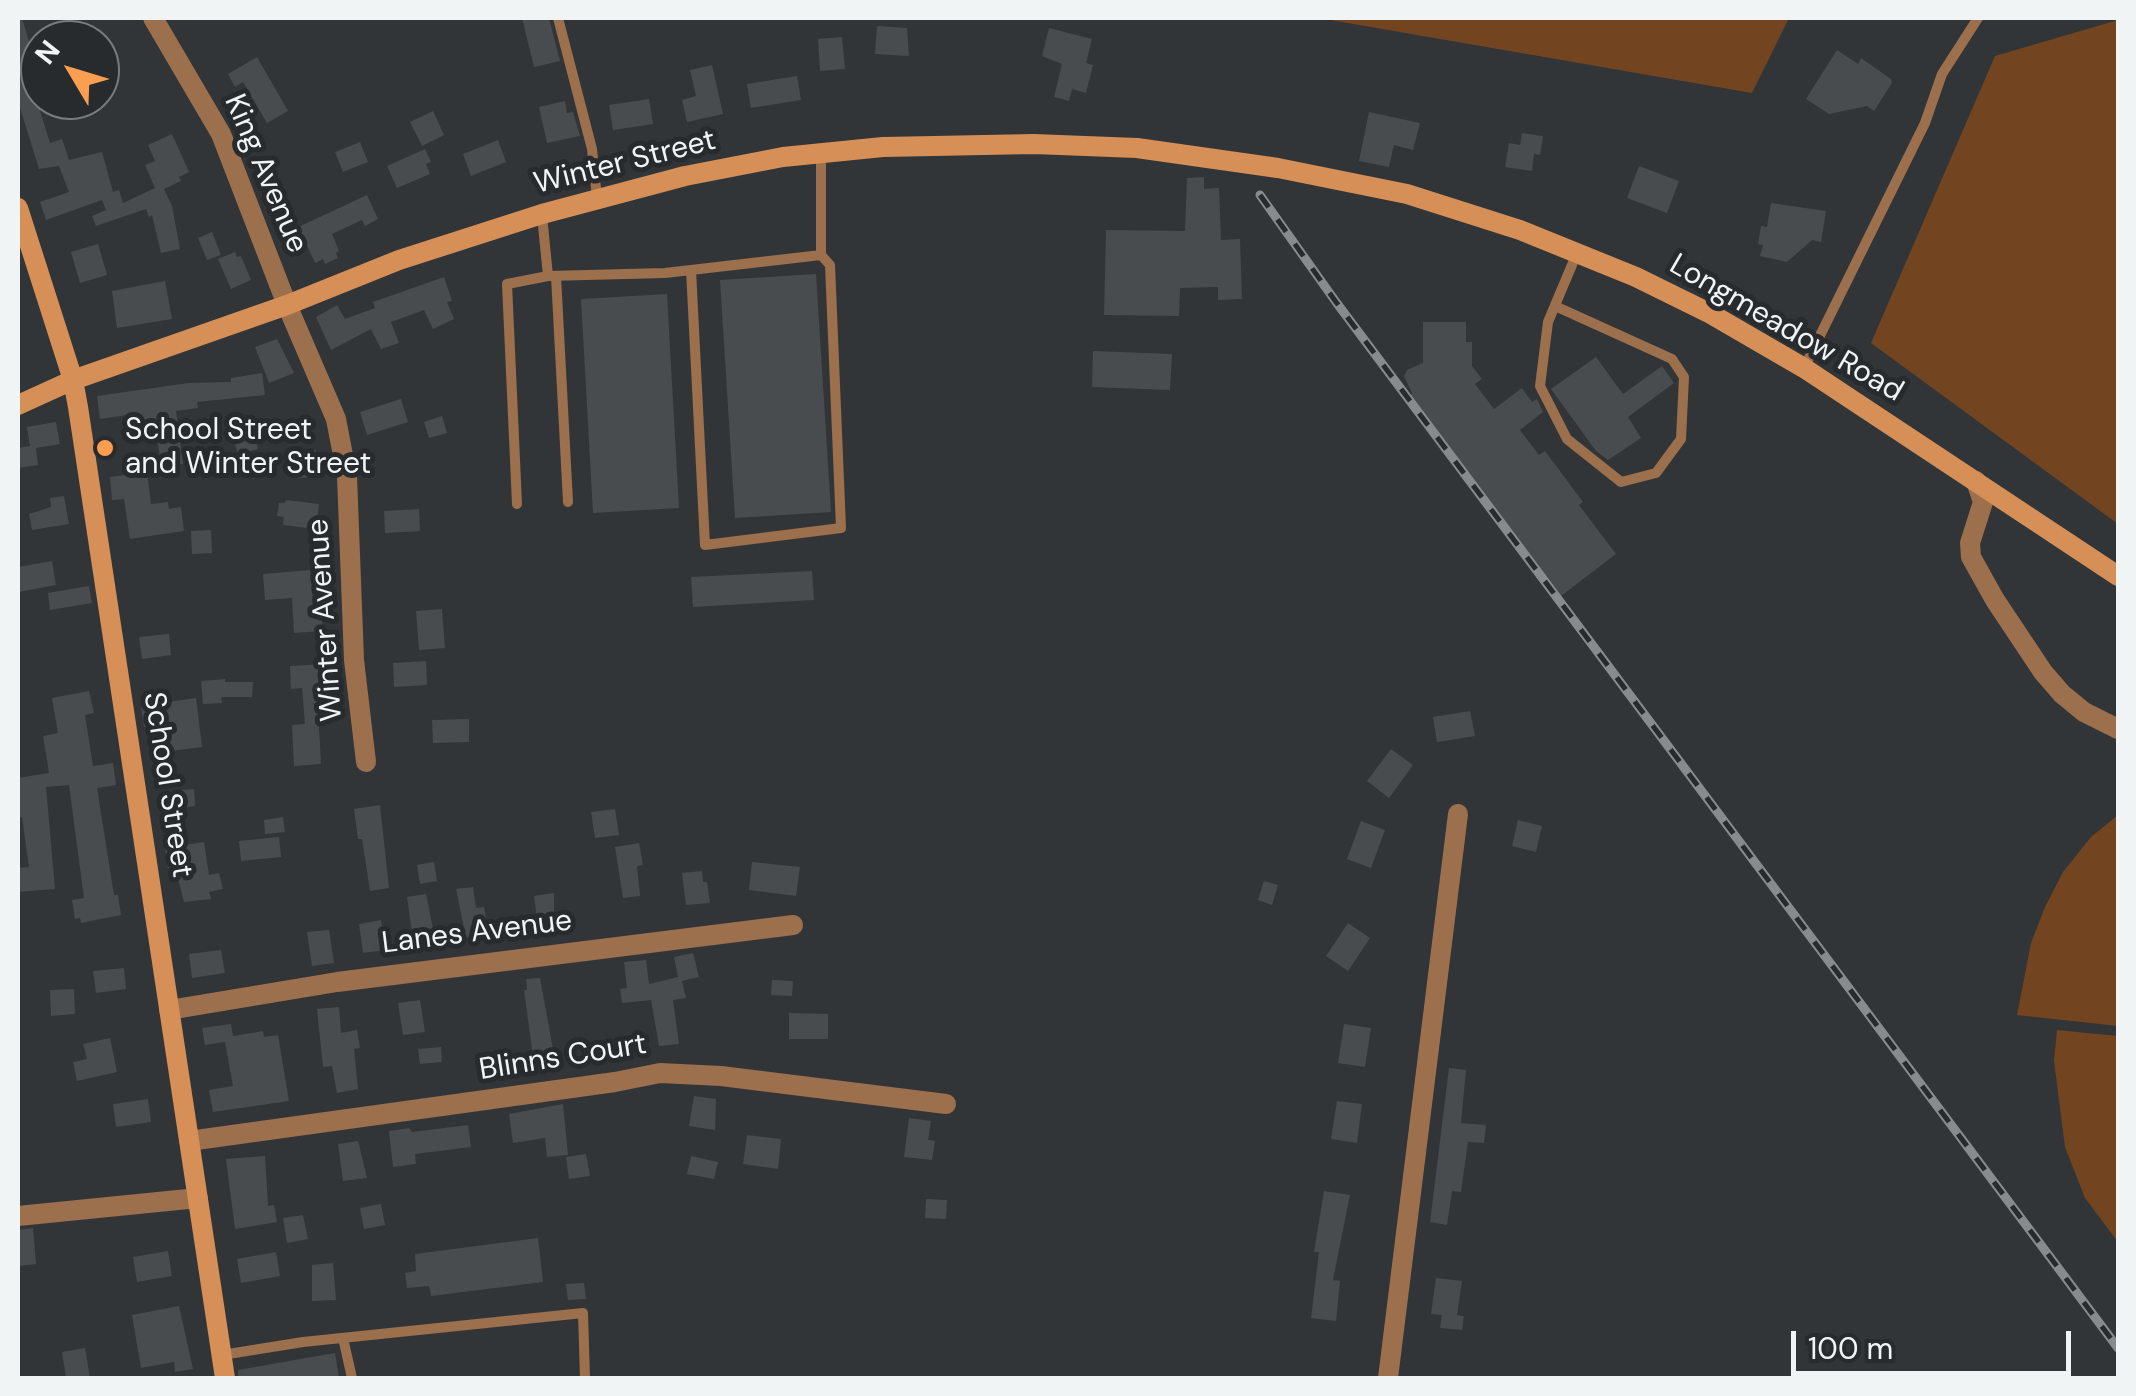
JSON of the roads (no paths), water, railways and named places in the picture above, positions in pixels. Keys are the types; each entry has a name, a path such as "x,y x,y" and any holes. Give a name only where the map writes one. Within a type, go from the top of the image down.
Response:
{"street":[{"name":"King Avenue","path":"153,18 221,134 287,305"},
{"name":"Winter Street","path":"18,404 73,380 287,305 399,260 598,198 734,166 821,152 932,145 1086,145 1184,153 1278,168"},
{"name":"Longmeadow Road","path":"1278,168 1426,200 1578,252 1711,314 1804,368 2118,576"},
{"name":"School Street","path":"18,208 73,380 225,1378"},
{"name":"Winter Avenue","path":"287,305 336,419 343,446 354,660 366,762"},
{"path":"1976,481 1983,502 1970,544 1971,558 1995,600 2062,694 2084,712 2118,729"},
{"path":"1388,1378 1458,814"},
{"name":"Lanes Avenue","path":"170,1010 357,979 793,925"},
{"name":"Blinns Court","path":"189,1141 614,1082 660,1072 946,1104"},
{"path":"18,1216 198,1198"}],"lane":[{"path":"558,18 592,149 598,198"},
{"path":"1804,368 1925,123 1942,74 1978,18"},
{"path":"691,270 705,545 841,528 830,265 820,254 821,152"},
{"path":"542,214 552,276 568,502"},
{"path":"1555,306 1672,359 1684,377 1680,438 1656,473 1621,482 1567,439 1540,386 1548,322 1578,252"},
{"path":"517,504 507,284 552,276 691,270 820,254"},
{"path":"222,1355 583,1313 585,1378"},
{"path":"344,1338 352,1378"}],"railway":[{"path":"1260,195 2118,1348"}],"place":[{"name":"School Street and Winter Street","path":"105,448"}]}
